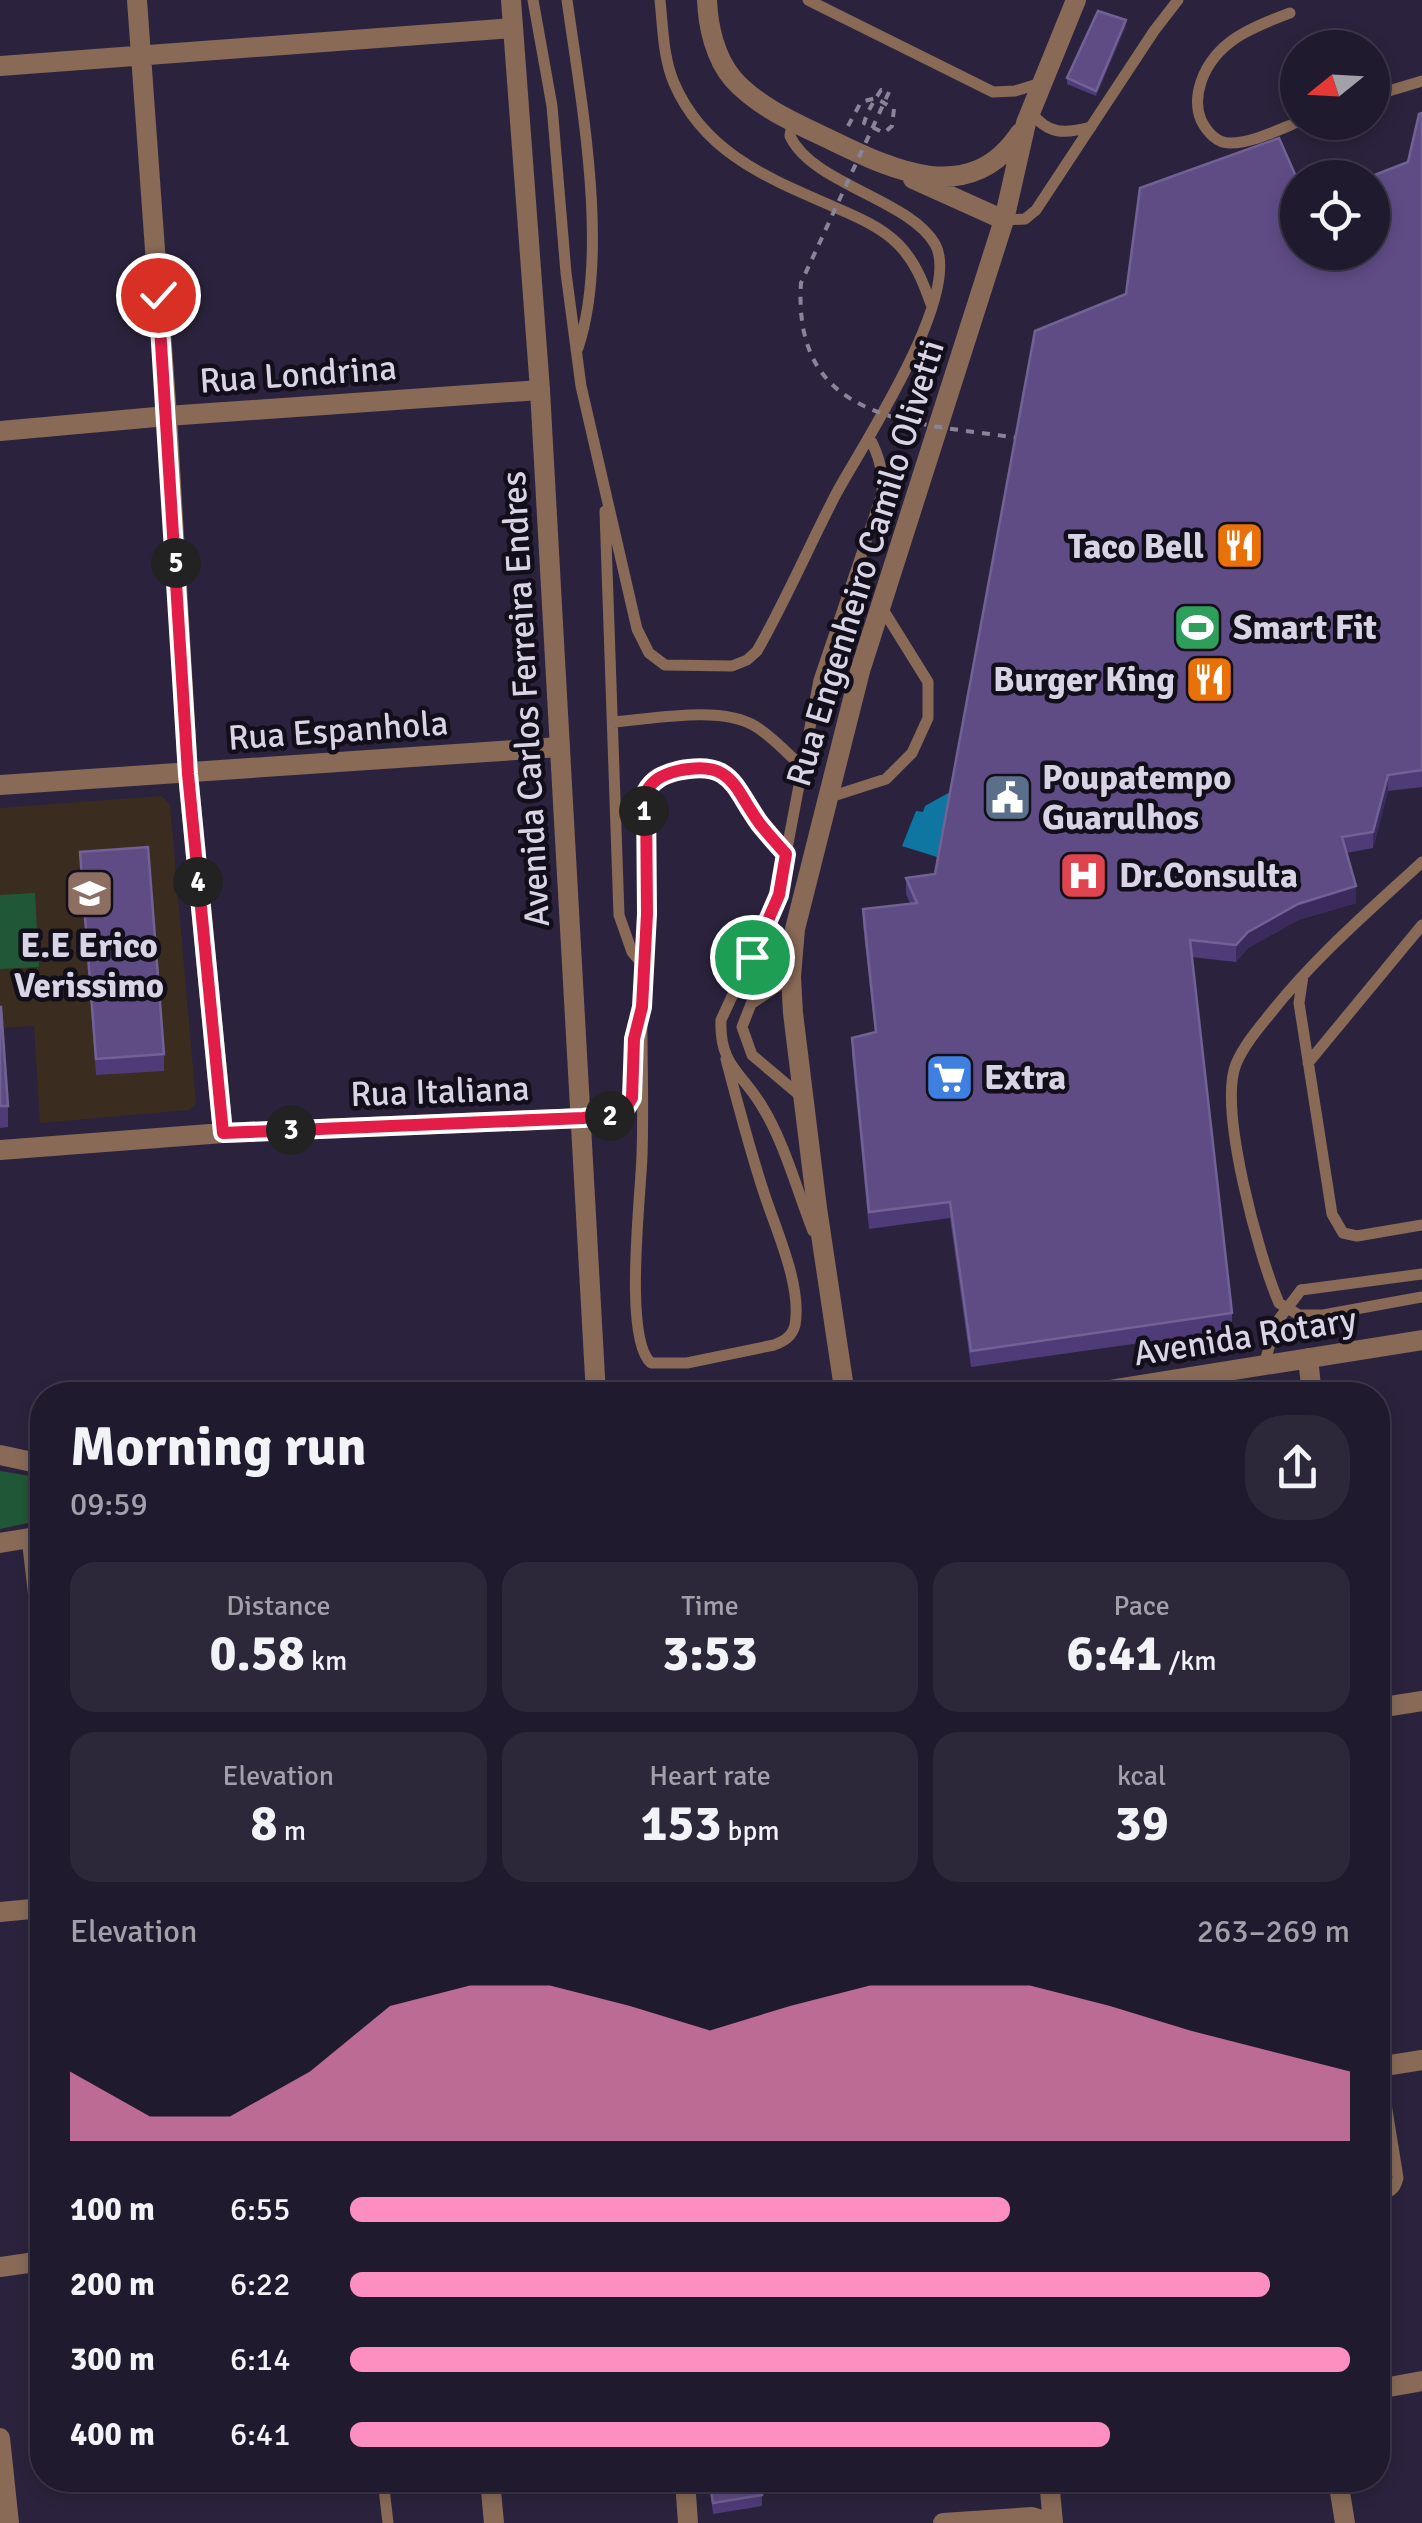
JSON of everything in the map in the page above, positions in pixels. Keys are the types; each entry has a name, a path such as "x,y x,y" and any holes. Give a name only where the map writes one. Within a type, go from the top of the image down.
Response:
{"street":[{"path":"137,0 188,774 223,1133"},
{"name":"Avenida Carlos Ferreira Endres","path":"511,0 540,390 595,1382"},
{"path":"708,0 711,34 726,70 751,96 792,122 1004,220"},
{"name":"Rua Engenheiro Camilo Olivetti","path":"843,1382 803,1098 791,977 795,929 880,606 1004,220 1028,118 1076,0"},
{"path":"0,66 513,28"},
{"path":"884,166 932,176 965,175 995,160 1010,146 1028,118"},
{"name":"Rua Londrina","path":"0,431 540,390"},
{"name":"Rua Espanhola","path":"0,785 560,747"},
{"name":"Rua Italiana","path":"0,1150 223,1133 583,1118"},
{"name":"Avenida Rotary","path":"1161,1382 1422,1340"},
{"path":"1308,1358 1311,1382"},
{"path":"0,1456 30,1462"},
{"path":"0,1542 30,1538"},
{"path":"1390,1706 1422,1701"},
{"path":"0,1912 30,1909"},
{"path":"1390,2065 1422,2060"},
{"path":"0,2267 30,2263"},
{"path":"1390,2387 1422,2381"},
{"path":"0,2438 10,2523"},
{"path":"491,2492 494,2523"},
{"path":"686,2492 688,2523"},
{"path":"942,2523 1032,2516 1052,2523 1050,2492"},
{"path":"1340,2492 1345,2523"}],"lane":[{"path":"533,0 552,106 576,354 631,608 642,644 665,664 732,666 757,651 919,344 940,270 936,246 928,235 802,155 790,136 792,122"},
{"path":"568,0 582,109 593,259 585,328 576,354"},
{"path":"660,0 675,84 708,131 756,173 861,218 888,236 914,264 931,304"},
{"path":"808,0 993,92 1014,91 1044,82"},
{"path":"1004,220 1025,219 1036,210 1154,30 1178,0"},
{"path":"1280,128 1234,143 1220,142 1209,132 1197,106 1198,90 1205,69 1220,50 1253,27 1290,13"},
{"path":"1390,91 1422,81"},
{"path":"1028,118 1056,133 1092,127"},
{"path":"786,854 758,822 731,778 714,768 697,767 666,774 651,782 646,792 648,889 642,1007 645,1101 635,1286 642,1352 651,1363 662,1366 774,1346 790,1336 796,1316 793,1292 720,1041 721,1020 779,895 819,680 882,494 879,455 868,437"},
{"path":"604,481 619,914 632,952 643,965"},
{"path":"827,798 886,778 912,753 928,718 928,682 880,606"},
{"path":"613,722 738,717 772,738 803,768"},
{"path":"1422,862 1303,972 1248,1041 1231,1082 1232,1111 1248,1198 1279,1303 1298,1315 1323,1316 1422,1298"},
{"path":"1308,1063 1422,925"},
{"path":"1303,972 1299,1003 1332,1214 1342,1234 1357,1236 1422,1225"},
{"path":"791,977 751,1004 742,1027 752,1056 803,1098"},
{"path":"583,1118 615,1115 628,1108 632,1098 634,1039 642,1007"},
{"path":"726,1059 762,1106 826,1262"},
{"path":"1264,1366 1276,1322 1301,1290 1422,1274"},
{"path":"1390,2131 1398,2178 1390,2193"},
{"path":"384,2492 388,2523"}],"path":[{"path":"838,144 861,102 876,98 884,103 894,109 892,126 884,133 873,128 864,124 876,98 881,90 889,92 884,103 873,128 801,283 799,317 811,357 842,397 889,417 1018,438"}],"shaded area":[{"name":"E.E Erico Verissimo","path":"161,796 170,804 196,1104 189,1110 40,1123 34,1026 0,1028 0,808"}],"green space":[{"path":"35,893 39,967 0,969 0,895"},
{"path":"0,1471 30,1476 30,1523 0,1529"}],"water":[{"path":"950,792 937,857 902,846 916,811 923,812 925,806"}],"building":[{"path":"1098,11 1126,20 1096,91 1067,78"},
{"path":"1422,113 1422,770 1388,775 1373,832 1342,837 1356,886 1298,904 1248,932 1236,945 1190,940 1232,1313 971,1351 950,1202 869,1212 852,1038 876,1032 863,909 917,903 906,878 935,874 1035,331 1126,294 1140,188 1279,138 1289,160 1280,160 1280,270 1390,270 1390,169 1408,162"},
{"path":"148,847 164,1054 96,1059 80,852"},
{"path":"1,1007 8,1106 0,1106"},
{"path":"711,2492 762,2495 713,2503"}],"place":[{"name":"Taco Bell","path":"1239,546"},
{"name":"Smart Fit","path":"1198,627"},
{"name":"Burger King","path":"1210,679"},
{"name":"Poupatempo Guarulhos","path":"1007,797"},
{"name":"Dr.Consulta","path":"1084,875"},
{"name":"E.E Erico Verissimo","path":"89,893"},
{"name":"Extra","path":"949,1077"}],"route":[{"path":"158,295 188,774 223,1133 623,1113 632,1098 634,1039 642,1007 647,914 644,806 651,782 666,774 697,767 714,768 731,778 758,822 786,854 779,895 752,957"}]}
